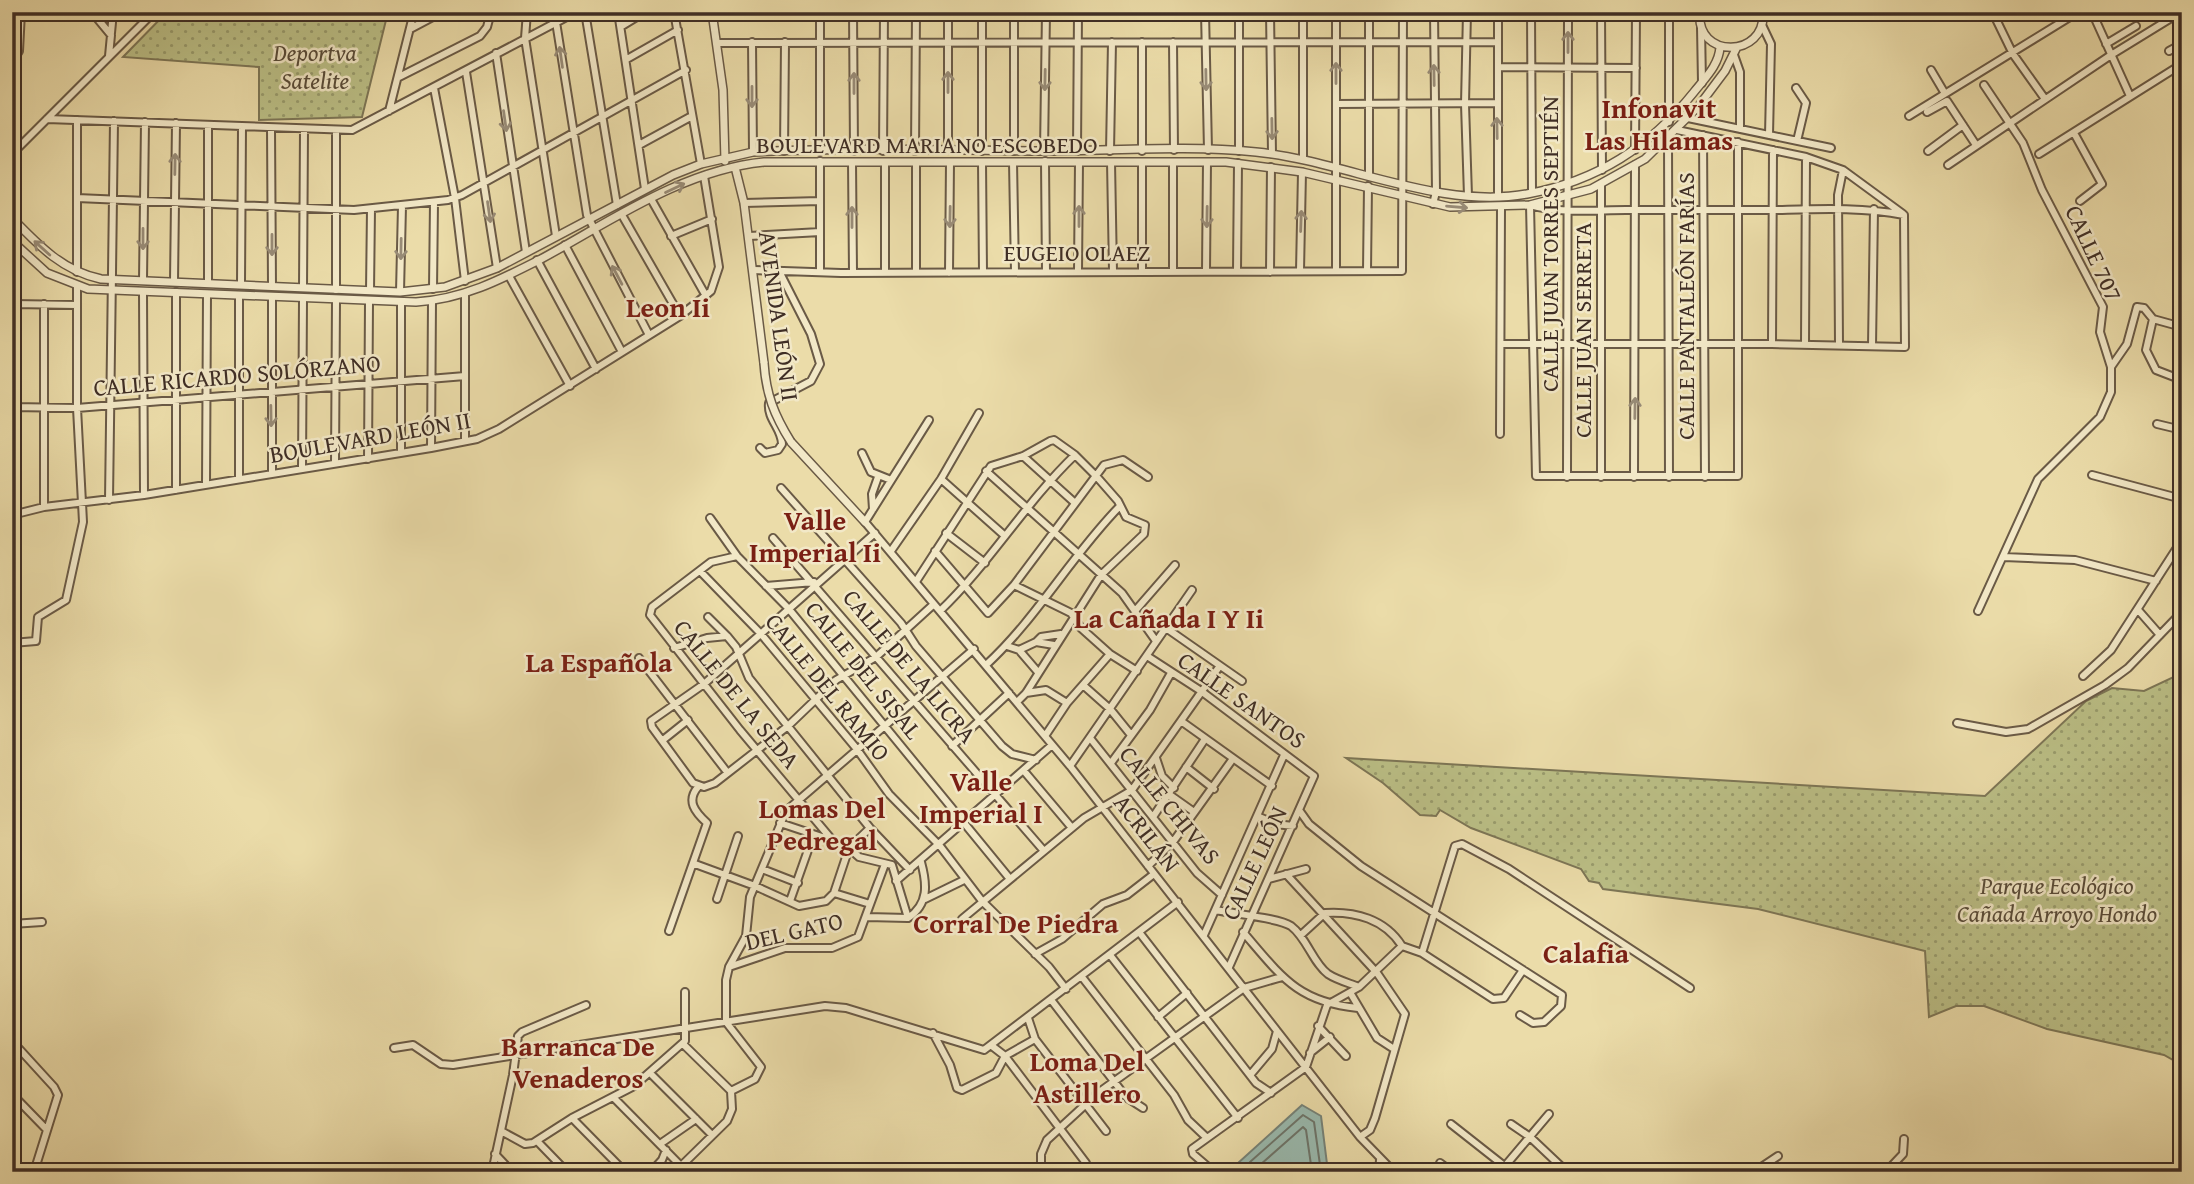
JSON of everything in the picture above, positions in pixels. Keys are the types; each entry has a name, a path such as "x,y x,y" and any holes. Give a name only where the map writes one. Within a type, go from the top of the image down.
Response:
{"street":[{"path":"12,62 19,51 21,12"},
{"path":"92,12 111,35"},
{"path":"109,56 113,12"},
{"path":"12,154 154,12"},
{"path":"389,111 414,12"},
{"path":"410,29 442,12"},
{"path":"399,77 480,36 487,27 491,12"},
{"path":"527,12 525,38 540,150 556,236"},
{"path":"47,119 337,131 357,128 466,72 560,18 576,12"},
{"path":"585,12 617,205"},
{"path":"618,12 645,189"},
{"path":"622,26 645,12"},
{"path":"674,12 701,163"},
{"name":"AVENIDA LEÓN II","path":"712,12 723,90 725,158 744,203 766,390 774,416 791,442 865,522"},
{"path":"820,12 820,151"},
{"path":"853,12 854,151"},
{"path":"883,151 884,12"},
{"path":"915,151 916,12"},
{"path":"948,12 948,150"},
{"path":"982,12 982,151"},
{"path":"1014,12 1014,150"},
{"path":"1044,151 1046,12"},
{"path":"1077,151 1079,12"},
{"path":"1205,12 1208,150"},
{"path":"1239,12 1239,151"},
{"path":"1270,12 1272,154"},
{"path":"1303,12 1303,159"},
{"path":"1336,12 1336,271"},
{"path":"1369,12 1369,174"},
{"path":"1403,12 1401,104 1404,197"},
{"path":"1433,204 1436,192 1434,12"},
{"path":"1466,12 1468,196"},
{"path":"1498,12 1498,197"},
{"path":"1531,12 1532,192"},
{"name":"CALLE JUAN TORRES SEPTIÉN","path":"1567,477 1568,12"},
{"path":"1601,12 1602,170"},
{"path":"1636,12 1636,151"},
{"path":"1669,12 1669,122"},
{"path":"1691,12 1700,19 1706,36 1720,47 1735,52 1740,72 1740,129"},
{"path":"1763,12 1762,25 1771,44 1769,135"},
{"path":"1909,116 2078,12"},
{"path":"2092,12 2130,96"},
{"path":"1948,166 2111,55 2178,13 2182,25"},
{"path":"1996,14 2013,54 2045,99"},
{"path":"560,18 572,133 589,219 649,335"},
{"path":"1700,19 1702,83"},
{"name":"BOULEVARD MARIANO ESCOBEDO","path":"12,241 47,273 77,287 303,300 401,302 432,301 466,294 509,276 651,199 704,176 764,162 1238,163 1335,178 1433,204 1501,208 1530,205 1569,197 1601,184 1635,165 1668,140 1725,71 1735,52 1752,41 1762,25"},
{"path":"2106,44 2136,26"},
{"path":"627,59 678,30"},
{"path":"752,42 752,152"},
{"path":"784,151 785,42"},
{"path":"1110,150 1112,42"},
{"path":"1142,42 1142,151"},
{"path":"1173,42 1174,150"},
{"path":"717,43 1498,42"},
{"path":"2169,51 2182,44"},
{"name":"BOULEVARD MARIANO ESCOBEDO","path":"12,219 48,254 77,272 112,279 400,292 433,289 465,281 497,268 645,189 701,163 752,152 1239,151 1335,165 1436,192 1498,197 1569,183 1602,170 1636,151 1669,122 1702,83 1719,57 1720,47"},
{"path":"496,53 526,252"},
{"path":"2039,155 2182,64"},
{"path":"1498,67 1636,68"},
{"path":"77,198 336,210 402,206 455,198 686,70"},
{"path":"1931,70 1944,92"},
{"path":"466,72 497,268"},
{"name":"CALLE 707","path":"1984,85 2029,157 2042,190 2103,307 2100,332 2111,367"},
{"path":"434,88 455,198 465,281"},
{"path":"1797,88 1806,103 1797,141"},
{"path":"1927,112 1945,101 1976,145"},
{"path":"1336,104 1497,103"},
{"path":"639,145 692,116"},
{"path":"1688,118 1831,148"},
{"path":"77,120 77,272"},
{"path":"109,500 114,121"},
{"path":"143,280 145,122"},
{"path":"174,281 176,123"},
{"path":"208,125 208,283"},
{"path":"1928,151 1963,125"},
{"path":"240,285 242,127"},
{"path":"271,128 272,286"},
{"path":"303,288 304,130"},
{"path":"1677,130 1806,157 1843,170 1904,215"},
{"path":"336,289 337,131"},
{"path":"2074,133 2102,184 2080,201"},
{"name":"CALLE PANTALEÓN FARÍAS","path":"1703,135 1705,477"},
{"path":"1668,140 1669,477"},
{"path":"1738,142 1738,210 1739,344 1737,477 1567,477 1535,474 1530,205 1568,211 1601,210 1634,210 1668,210 1703,210 1738,210 1773,210 1874,209 1904,215"},
{"path":"924,162 925,150"},
{"path":"1772,344 1773,150"},
{"path":"1805,344 1806,157"},
{"path":"820,161 820,272"},
{"path":"852,162 852,272"},
{"path":"885,162 885,272"},
{"path":"915,162 916,272"},
{"path":"949,272 950,162"},
{"path":"982,162 983,272"},
{"path":"1013,162 1015,272"},
{"path":"1045,162 1046,272"},
{"path":"1079,162 1079,271"},
{"path":"1111,162 1113,271"},
{"path":"1142,162 1142,271"},
{"path":"1173,162 1173,271"},
{"path":"1206,271 1207,162"},
{"path":"1237,271 1238,163"},
{"path":"1634,477 1635,165"},
{"path":"1270,272 1271,167"},
{"path":"1839,345 1838,195 1843,170"},
{"path":"1300,271 1303,172"},
{"path":"671,236 712,219 704,176"},
{"name":"CALLE JUAN SERRETA","path":"1601,184 1601,477"},
{"path":"1367,271 1368,186"},
{"name":"EUGEIO OLAEZ","path":"753,270 1402,271 1404,197"},
{"path":"651,199 706,296"},
{"path":"744,203 820,201"},
{"path":"433,289 434,202"},
{"path":"400,292 402,206"},
{"path":"1500,434 1501,208"},
{"path":"370,291 371,209"},
{"path":"1872,346 1874,209"},
{"path":"622,215 680,316"},
{"path":"1501,344 1805,344 1905,347 1904,215"},
{"name":"BOULEVARD LEÓN II","path":"12,515 44,507 144,495 431,448 465,441 499,429 680,316 706,296 716,280 719,267 712,219"},
{"path":"748,236 820,232"},
{"path":"565,245 622,352"},
{"path":"537,260 596,369"},
{"path":"760,448 765,453 772,453 782,444 782,437 768,405 775,398 811,381 820,364 811,334 779,271"},
{"path":"509,276 570,386"},
{"path":"12,643 36,641 38,617 65,600 83,522 77,408 77,287"},
{"path":"360,290 364,301 368,459"},
{"path":"143,292 144,495"},
{"path":"176,292 176,490"},
{"path":"465,441 466,294"},
{"path":"206,484 207,295"},
{"path":"239,297 239,480"},
{"path":"272,298 272,473"},
{"path":"302,469 303,300"},
{"path":"335,463 336,301"},
{"path":"431,448 432,301"},
{"path":"401,302 401,453"},
{"path":"12,467 14,304 77,304"},
{"path":"44,304 44,507"},
{"path":"1978,611 2038,480 2104,412 2111,392 2111,367 2124,351 2137,307 2144,308 2153,319 2182,327"},
{"path":"2153,319 2146,350 2159,372 2182,380"},
{"name":"CALLE RICARDO SOLÓRZANO","path":"13,407 77,408 465,376"},
{"path":"891,551 941,479 979,413"},
{"path":"865,522 929,420"},
{"path":"2157,424 2182,430"},
{"path":"917,580 986,471 995,463 1023,456 1054,440 1075,455 1097,477 1126,517 1145,526 1146,531 1101,575 1037,671 1026,694 1017,702"},
{"path":"862,453 867,467 878,477 891,480"},
{"path":"940,611 985,563 1049,480 1075,455"},
{"path":"1023,456 1075,503"},
{"path":"935,551 988,613 1014,585 1075,503 1111,461 1129,461 1148,477"},
{"path":"986,471 1122,593 1156,641"},
{"path":"2092,475 2182,499"},
{"path":"873,509 872,494 878,477"},
{"path":"941,479 1005,536"},
{"path":"781,488 846,559 1008,752 1036,760"},
{"path":"986,665 1007,646 1076,554 1120,506"},
{"name":"CALLE DEL SISAL","path":"710,518 737,556 788,608 1010,879"},
{"name":"ACRILÁN","path":"865,522 917,580 934,604 1070,766 1360,1137 1394,1172"},
{"path":"698,787 651,723 704,684 814,583 875,533"},
{"path":"946,533 985,563"},
{"name":"CALLE DE LA LICRA","path":"773,538 1044,851"},
{"path":"2084,676 2101,663 2139,611 2182,540"},
{"path":"700,572 718,559 737,556"},
{"path":"2004,557 2087,562 2156,581"},
{"path":"1135,611 1175,565"},
{"name":"CALLE DE LA SEDA","path":"700,572 649,612 674,648 833,841"},
{"name":"CALLE DEL RAMIO","path":"700,572 761,634 856,748 889,794 940,846 982,901 1066,989"},
{"path":"766,586 814,583"},
{"path":"793,585 807,592"},
{"path":"1014,585 1073,615 1081,628 1110,654 1137,671"},
{"path":"1070,766 1192,590"},
{"path":"698,787 712,786 788,726 842,676 876,657 934,604"},
{"path":"2139,611 2160,635"},
{"path":"1957,723 2006,732 2028,729 2105,685 2128,668 2182,612"},
{"path":"708,617 739,652 749,678 870,828 910,870"},
{"path":"1166,628 1242,681"},
{"path":"1019,650 1041,637 1061,634"},
{"path":"674,648 707,638 727,636"},
{"path":"1036,642 1054,645"},
{"path":"1007,646 1019,650 1037,671"},
{"path":"732,1091 755,1079 761,1071 760,1062 726,1022 729,967 747,936 747,915 755,886 780,823 797,799 974,649"},
{"path":"1045,736 1067,703 1110,654"},
{"name":"CALLE SANTOS","path":"1147,656 1201,691 1314,775"},
{"path":"639,658 727,772"},
{"path":"962,919 1072,828 1132,790 1219,667"},
{"path":"1111,763 1171,673"},
{"path":"1083,685 1110,709 1131,735"},
{"path":"1026,694 1046,691 1067,703"},
{"path":"951,746 1009,693"},
{"path":"663,740 688,720"},
{"path":"1181,720 1232,760 1272,786"},
{"name":"CALLE CHIVAS","path":"1090,738 1197,873 1222,895"},
{"path":"1153,817 1205,739"},
{"path":"896,881 940,846 1052,745"},
{"path":"1204,935 1284,755"},
{"path":"1156,758 1162,776 1174,788"},
{"path":"1148,866 1173,842 1214,789 1232,760"},
{"path":"1186,767 1214,789"},
{"path":"1024,771 1072,828"},
{"name":"CALLE LEÓN","path":"1228,967 1314,775"},
{"path":"669,932 695,864 707,823 694,811 691,801 698,787"},
{"path":"1170,795 1194,812"},
{"path":"1299,810 1309,824 1361,866 1562,995 1562,1006 1544,1022 1533,1023 1520,1016"},
{"path":"1257,816 1292,828 1309,824"},
{"path":"780,823 833,841 849,848 859,857 888,864"},
{"path":"695,864 799,906 826,901 834,893 849,848 870,828"},
{"path":"718,899 737,836"},
{"path":"790,901 813,836"},
{"path":"1422,953 1455,846 1469,846 1690,988"},
{"path":"921,862 926,879 925,899"},
{"path":"888,864 908,918"},
{"path":"888,864 867,917 908,918 925,899 964,880"},
{"path":"762,869 798,883"},
{"path":"1269,878 1306,869"},
{"path":"1035,954 1062,939 1103,904 1127,895 1154,874"},
{"path":"1286,874 1325,913 1377,973 1405,1014 1375,1118 1370,1130 1360,1137"},
{"path":"834,893 870,904"},
{"path":"394,1048 413,1045 441,1064 449,1066 834,1006 933,1033 980,1050 992,1046 1178,902"},
{"path":"1216,909 1249,918 1275,919 1301,935 1327,973 1359,987"},
{"path":"1301,935 1325,913 1361,914 1395,934 1402,946 1422,953 1493,999 1504,998 1522,970"},
{"name":"DEL GATO","path":"729,967 793,946 840,946 858,937 867,917"},
{"path":"12,924 42,922"},
{"path":"1139,932 1262,1088 1271,1093"},
{"path":"1243,932 1282,977 1304,994 1327,1005 1358,1008"},
{"path":"1214,1172 1193,1152 1207,1138 1306,1067 1327,1005 1351,994 1377,973 1402,946"},
{"path":"1110,955 1238,1118"},
{"path":"1082,977 1174,1095 1188,1120 1207,1138"},
{"path":"1041,1172 1043,1147 1057,1127 1115,1080 1244,988 1282,977"},
{"path":"501,1131 528,1144 537,1141 572,1118 614,1098 650,1073 683,1044 686,1028 685,992"},
{"path":"1158,1017 1187,993"},
{"path":"1351,994 1377,1038 1394,1048"},
{"path":"1052,1001 1130,1101 1143,1108"},
{"path":"492,1172 516,1056 517,1036 586,1005"},
{"path":"1028,1018 1035,1039 1106,1131"},
{"path":"1318,1026 1346,1056"},
{"path":"1251,1074 1272,1049 1277,1031"},
{"path":"933,1033 959,1090 996,1073 1005,1056 1035,1039"},
{"path":"1310,1053 1330,1037"},
{"path":"12,1041 57,1090 57,1105 34,1172"},
{"path":"675,1172 731,1115 732,1091 683,1044"},
{"path":"1272,1049 1289,1045"},
{"path":"992,1046 1005,1056 1086,1163"},
{"path":"650,1073 711,1133"},
{"path":"12,1094 47,1130"},
{"path":"614,1098 680,1165"},
{"path":"1503,1169 1549,1114"},
{"path":"572,1118 625,1172"},
{"path":"660,1144 696,1119"},
{"path":"1451,1124 1503,1169 1513,1172"},
{"path":"1511,1124 1530,1137 1567,1172"},
{"path":"1885,1172 1903,1154 1904,1139"},
{"path":"537,1141 567,1172"},
{"path":"651,1172 666,1150"},
{"path":"495,1154 512,1172"},
{"path":"1754,1172 1779,1156"},
{"path":"1378,1172 1380,1160"},
{"path":"1440,1163 1452,1172"}],"green space":[{"name":"Deportva Satelite","path":"167,12 388,12 362,117 259,120 259,67 123,57"},
{"name":"Parque Ecológico Cañada Arroyo Hondo","path":"2182,673 2182,1065 2164,1055 2047,1029 1984,1006 1956,1006 1929,1017 1925,951 1758,909 1603,889 1599,883 1589,881 1581,869 1471,828 1440,810 1436,816 1420,815 1383,783 1346,758 1985,796 2086,701 2112,688 2144,691"}],"water":[{"path":"1302,1105 1321,1116 1328,1172 1247,1172 1237,1164"}],"district":[{"name":"Infonavit Las Hilamas","path":"1659,123"},
{"name":"Leon Ii","path":"668,306"},
{"name":"Valle Imperial Ii","path":"815,535"},
{"name":"La Cañada I Y Ii","path":"1169,617"},
{"name":"La Española","path":"599,661"},
{"name":"Valle Imperial I","path":"981,796"},
{"name":"Lomas Del Pedregal","path":"822,823"},
{"name":"Corral De Piedra","path":"1016,922"},
{"name":"Calafia","path":"1586,952"},
{"name":"Barranca De Venaderos","path":"578,1061"},
{"name":"Loma Del Astillero","path":"1087,1076"}]}
